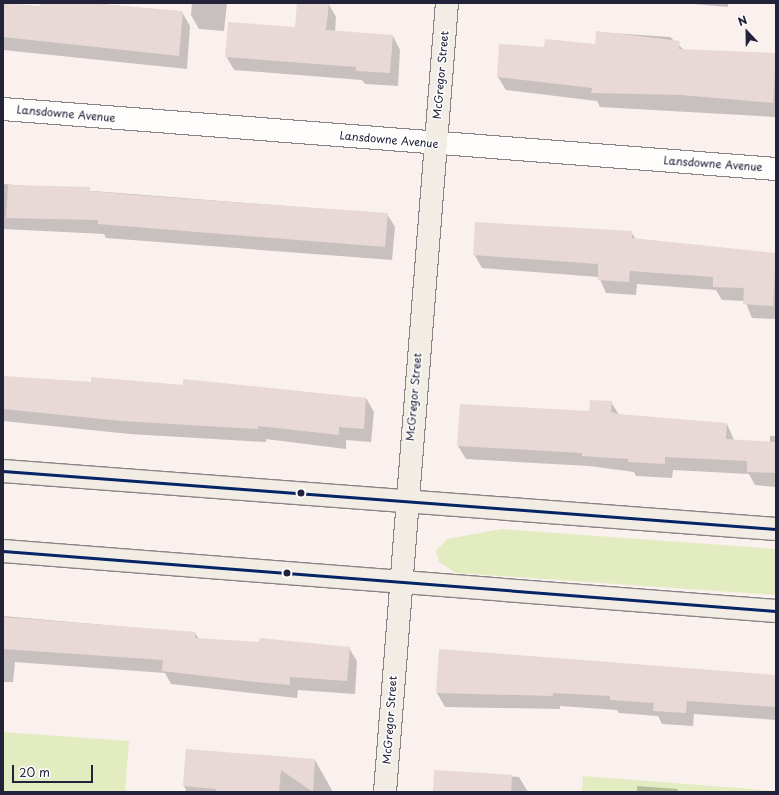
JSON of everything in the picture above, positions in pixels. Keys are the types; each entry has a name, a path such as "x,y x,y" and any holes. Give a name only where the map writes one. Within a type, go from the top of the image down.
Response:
{"main road":[{"name":"McGregor Street","path":"385,792 405,502 447,3"},
{"path":"3,471 776,529"},
{"path":"3,551 399,580 776,611"}],"street":[{"name":"Lansdowne Avenue","path":"3,109 436,144 776,169"}],"green space":[{"path":"502,529 776,549 776,595 456,573 439,562 436,551 447,539"},
{"path":"3,732 129,741 125,792 3,792"},
{"path":"583,776 776,791 776,792 582,792"}],"building":[{"path":"3,3 40,6 40,3 87,3 183,11 179,56 3,37"},
{"path":"297,3 329,3 326,30 393,35 390,73 356,71 356,67 225,57 228,22 295,27"},
{"path":"596,31 680,41 679,49 776,53 773,103 681,95 591,93 592,88 497,77 499,44 544,47 545,39 595,44"},
{"path":"8,185 90,187 90,191 134,195 388,213 385,247 98,224 98,220 6,218"},
{"path":"475,222 632,231 632,238 776,253 773,306 743,304 744,288 713,287 713,277 630,271 629,282 598,280 598,264 473,255"},
{"path":"3,376 91,382 91,377 183,385 183,379 366,398 364,429 339,427 339,435 258,426 258,429 121,421 3,409"},
{"path":"590,400 612,401 611,412 618,414 727,423 726,439 776,442 776,473 747,472 747,461 665,457 665,464 628,462 628,459 582,456 582,453 457,446 460,404 589,411"},
{"path":"3,617 196,632 195,638 259,642 260,638 350,647 347,681 290,677 290,685 256,682 162,671 163,660 3,649"},
{"path":"439,649 776,675 776,707 687,701 686,713 653,711 654,703 610,700 610,696 553,693 553,696 436,693"},
{"path":"186,749 315,759 313,792 281,770 279,792 216,792 216,789 183,786"},
{"path":"434,770 512,775 511,792 433,792"}],"transit line":[{"path":"3,471 776,529"},
{"path":"3,551 776,611"}]}
